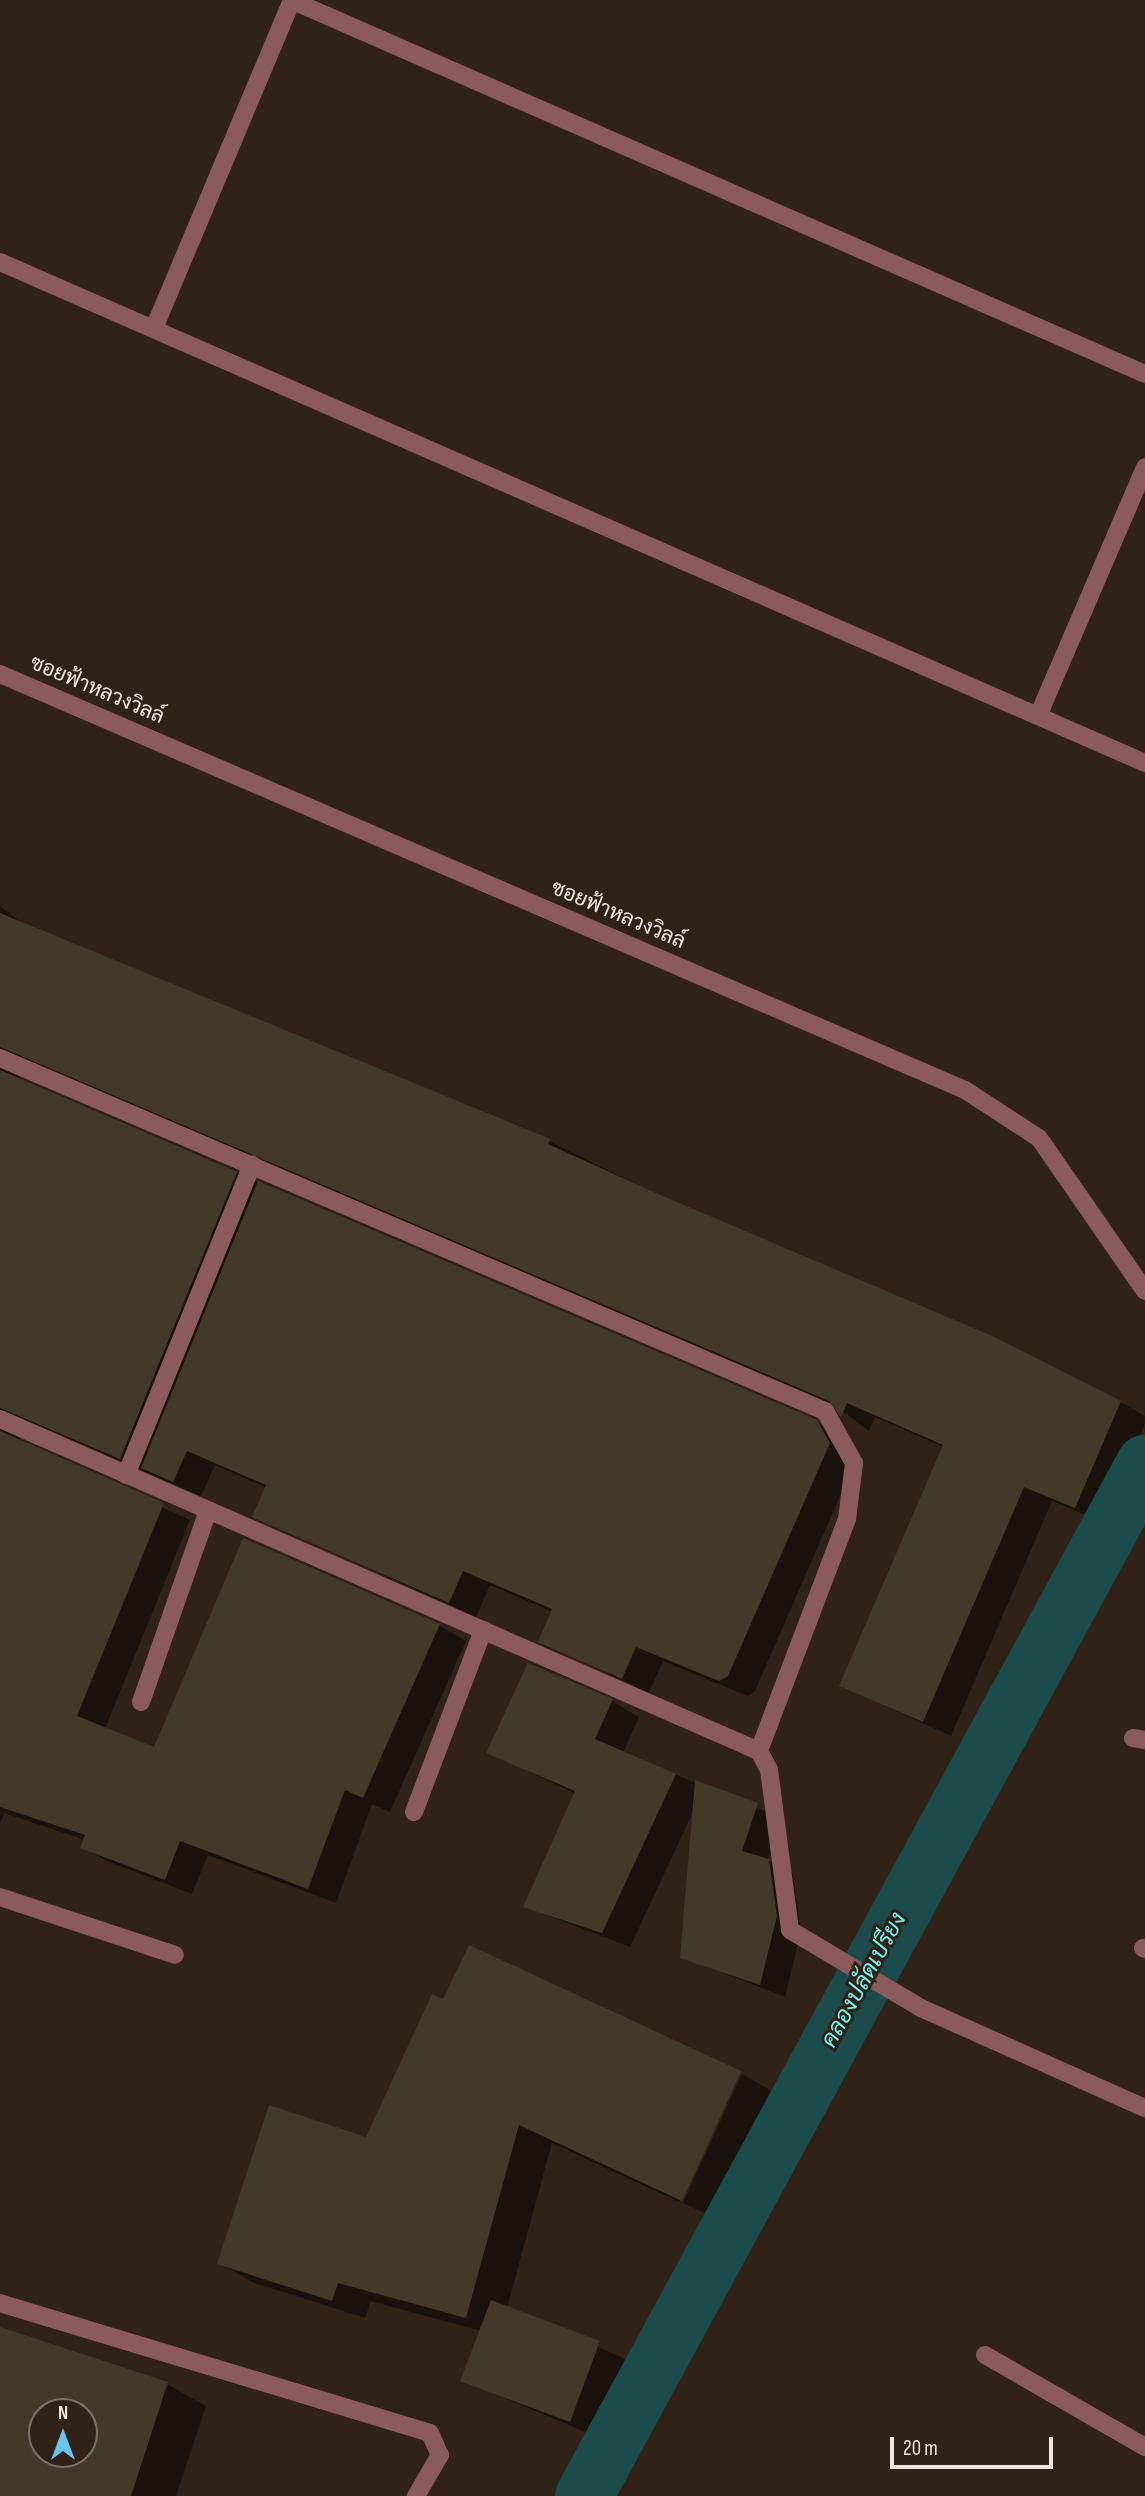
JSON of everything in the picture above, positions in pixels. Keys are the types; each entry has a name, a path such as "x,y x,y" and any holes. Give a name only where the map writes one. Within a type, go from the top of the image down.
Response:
{"street":[{"path":"155,326 292,0 1145,374"},
{"path":"0,262 155,326 1145,763"},
{"path":"1038,716 1145,467"},
{"name":"ซอยฟ้าหลวงวิลล์","path":"0,674 965,1090 1039,1138 1145,1292"},
{"path":"0,1058 825,1410 854,1463 846,1519 759,1751"},
{"path":"126,1475 252,1166"},
{"path":"0,1419 759,1751 769,1770 790,1930 920,2008 1145,2108"},
{"path":"141,1702 208,1511"},
{"path":"414,1812 483,1630"},
{"path":"0,1897 175,1955"},
{"path":"0,2303 430,2433 440,2455 416,2496"},
{"path":"985,2355 1145,2447"}],"building":[{"path":"0,913 550,1139 548,1144 658,1194 992,1336 1121,1401 1075,1508 1024,1487 923,1722 839,1686 943,1445 847,1403 841,1417 829,1401 0,1047"},
{"path":"0,1070 237,1172 120,1459 0,1408"},
{"path":"258,1181 817,1420 830,1443 728,1676 719,1681 636,1647 622,1679 538,1642 552,1609 463,1571 449,1603 252,1517 266,1485 187,1451 173,1482 141,1468"},
{"path":"0,1431 164,1503 77,1716 154,1747 243,1538 440,1624 363,1798 345,1790 308,1889 180,1841 165,1880 80,1848 85,1835 0,1807"},
{"path":"528,1663 613,1699 595,1739 676,1774 602,1933 523,1907 575,1791 486,1753"},
{"path":"695,1780 758,1803 742,1851 769,1859 777,1916 760,1985 680,1958"},
{"path":"469,1945 741,2071 682,2201 519,2125 466,2318 338,2283 332,2301 217,2264 269,2105 366,2137 432,1994 443,1999"},
{"path":"491,2300 600,2341 570,2422 460,2381"},
{"path":"0,2327 168,2382 131,2496 0,2496"}],"waterway":[{"name":"คลองปลัดเปรียง","path":"584,2496 1145,1464"}]}
